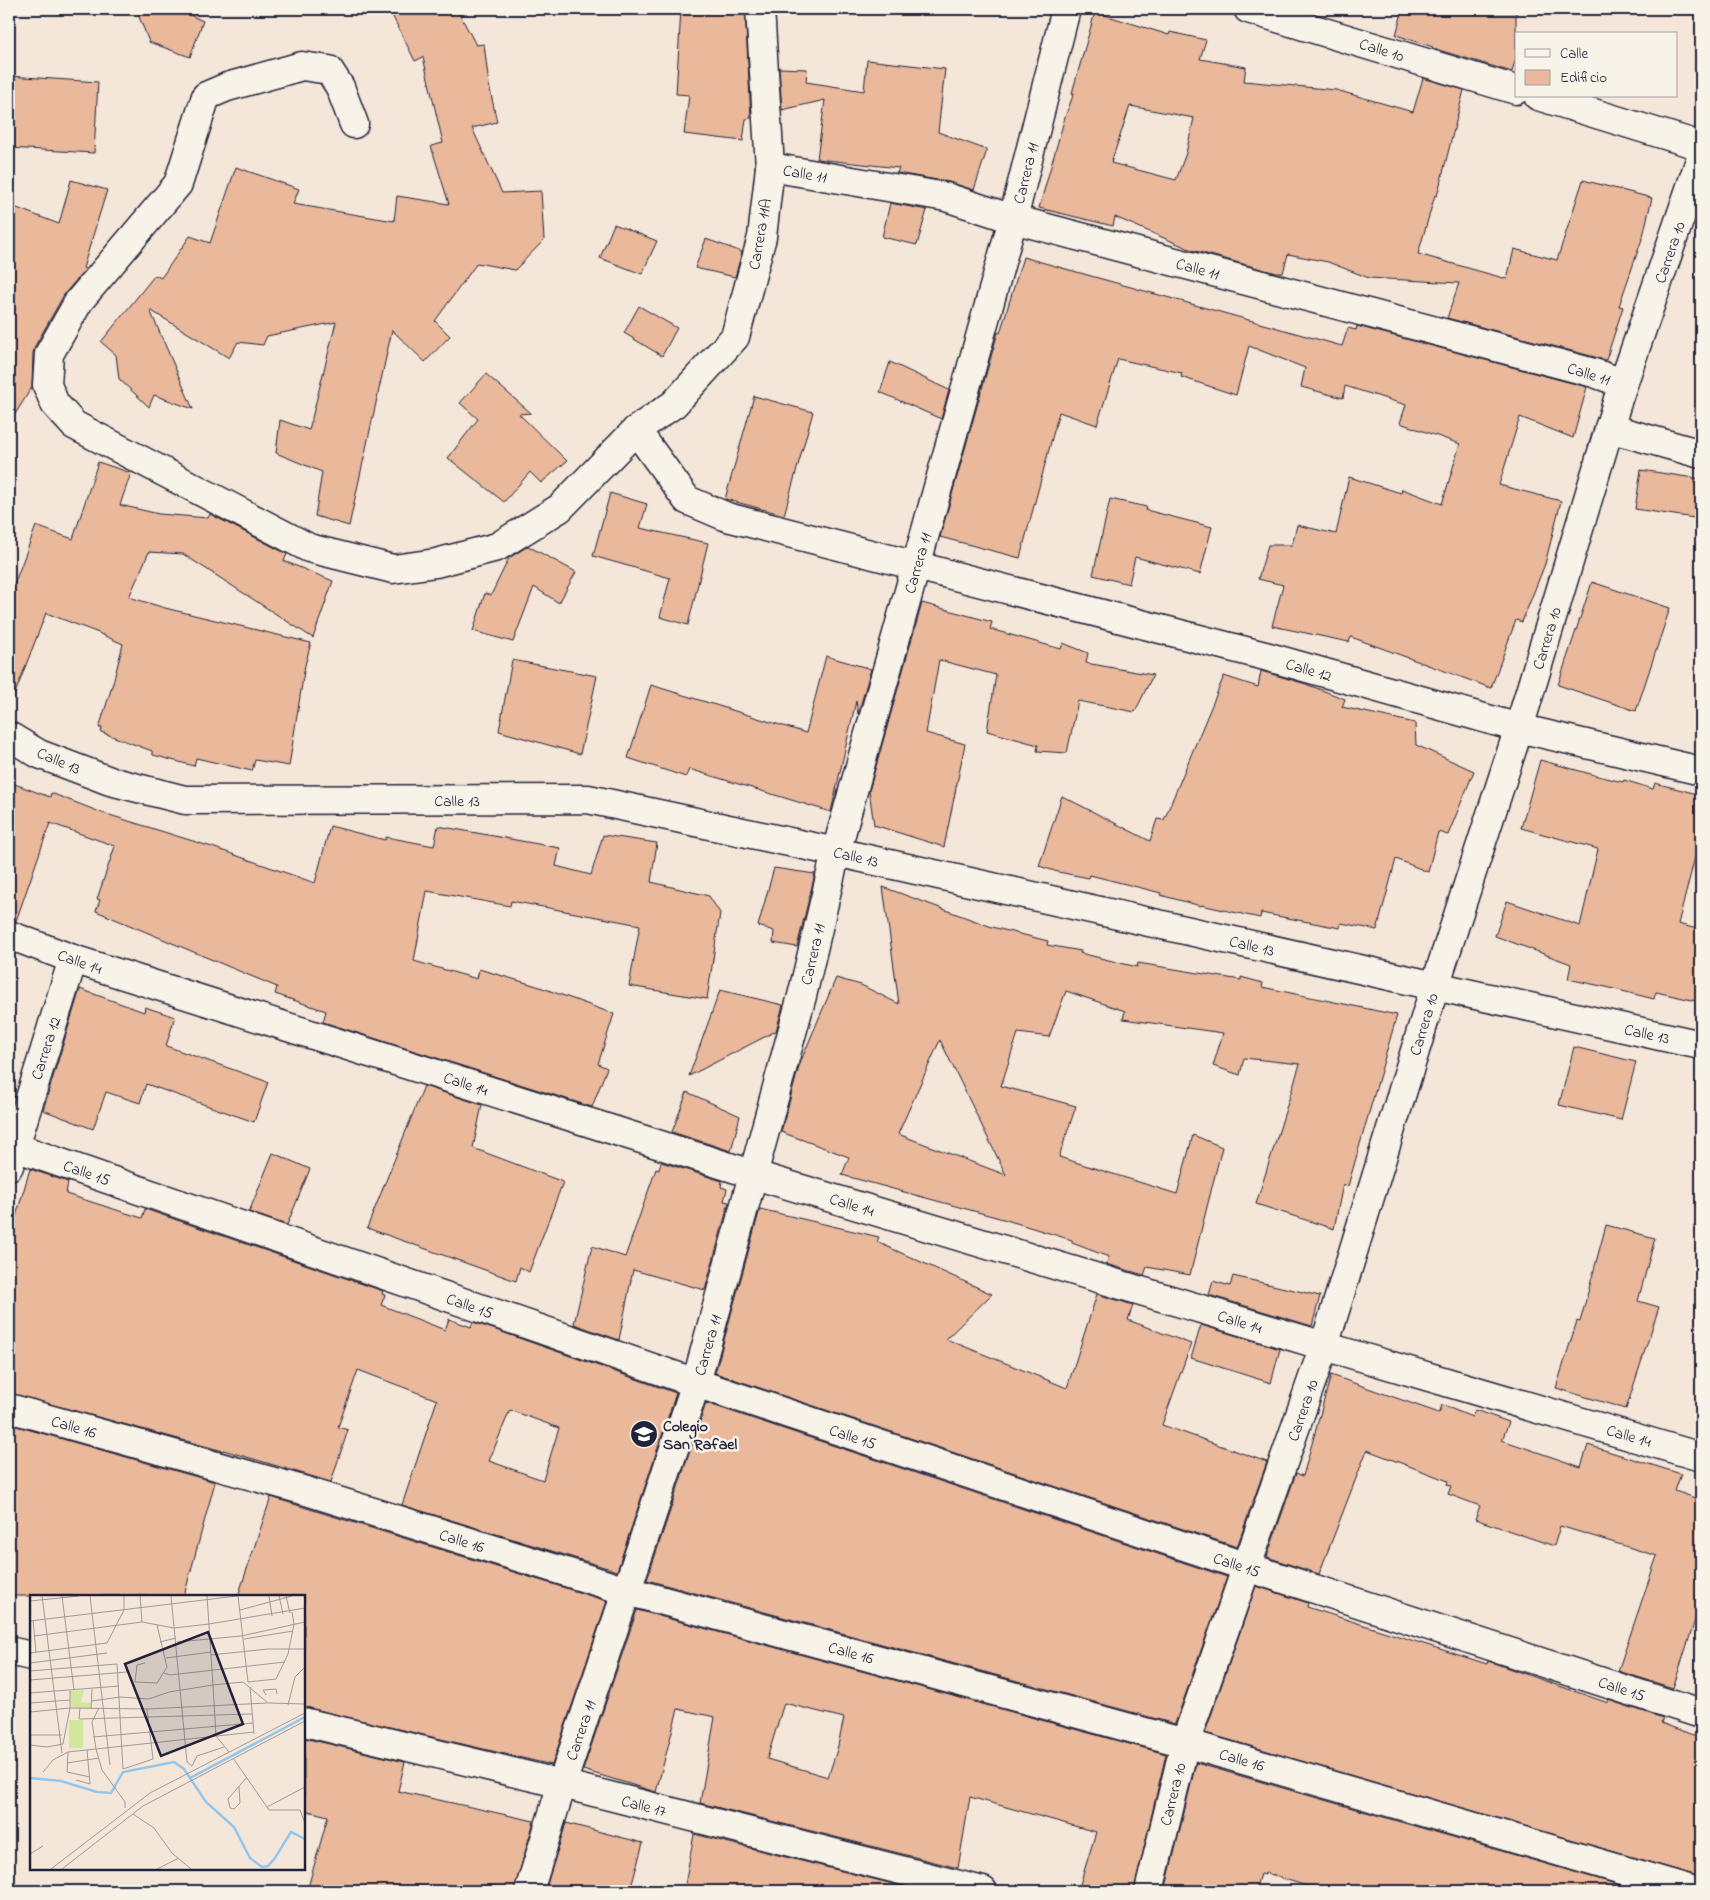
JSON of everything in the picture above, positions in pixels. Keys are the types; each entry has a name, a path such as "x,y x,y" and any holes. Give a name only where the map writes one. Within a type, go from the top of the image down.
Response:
{"street":[{"name":"Carrera 11A","path":"636,430 674,404 735,337 762,237 770,167 760,9"},
{"name":"Carrera 11","path":"529,1891 562,1784 696,1383 755,1175 804,987 836,852 1013,219 1066,9"},
{"name":"Calle 10","path":"1248,9 1515,90"},
{"path":"354,124 340,87 329,70 302,66 227,87 206,96 178,184 79,302 49,354 47,385 55,404 74,425 309,548 393,569 436,563 497,548 560,508 636,430"},
{"path":"1545,98 1701,146"},
{"name":"Carrera 10","path":"1149,1891 1185,1743 1324,1346 1435,986 1519,728 1609,428 1701,158"},
{"name":"Calle 11","path":"770,167 946,198 1013,219 1594,373 1624,383"},
{"path":"1609,428 1701,454"},
{"name":"Calle 12","path":"636,430 687,500 727,517 1265,656 1519,728 1701,771"},
{"name":"Calle 13","path":"9,736 39,754 110,781 185,800 588,799 836,852 1701,1045"},
{"name":"Calle 14","path":"9,935 73,959 755,1175 1701,1457"},
{"name":"Carrera 12","path":"10,1152 73,959"},
{"name":"Calle 15","path":"10,1152 1247,1567 1701,1714"},
{"name":"Calle 16","path":"9,1408 306,1491 627,1591 1185,1743 1695,1891"},
{"path":"9,1651 30,1656"},
{"name":"Calle 17","path":"305,1722 562,1784 984,1891"}],"building":[{"path":"136,9 187,9 190,15 203,21 190,57 149,42"},
{"path":"389,9 457,9 476,45 484,44 489,85 497,122 472,128 502,193 541,191 544,240 515,270 477,263 435,321 450,336 425,362 392,330 349,526 315,516 322,472 276,453 280,420 309,430 336,322 267,336 263,345 238,342 229,358 150,310 193,409 154,395 149,407 119,379 116,355 101,342 155,275 161,278 190,236 210,243 236,167 299,189 293,204 394,221 397,196 449,204 431,146 443,143 423,57 415,61"},
{"path":"681,9 745,9 751,118 746,119 743,141 684,134 689,95 676,94"},
{"path":"1403,9 1516,9 1515,62 1512,72 1396,35"},
{"path":"1095,12 1169,35 1170,32 1206,40 1200,59 1246,67 1244,81 1336,90 1413,112 1423,78 1464,90 1437,196 1435,195 1418,254 1507,279 1514,249 1557,260 1583,180 1652,198 1643,236 1619,306 1623,307 1606,360 1447,318 1459,283 1369,278 1328,262 1288,254 1283,273 1276,273 1192,250 1115,217 1113,226 1039,208 1065,117 1074,93 1072,93","holes":["1130,106 1194,118 1186,153 1176,180 1111,163"]},
{"path":"867,60 945,69 938,132 987,150 974,190 949,182 897,173 899,168 817,159 825,100 782,110 779,68 807,69 806,82 864,91"},
{"path":"9,76 98,82 94,153 9,148"},
{"path":"71,180 107,190 83,268 86,269 65,293 35,346 32,387 9,424 9,205 59,224"},
{"path":"890,203 927,210 917,245 882,237"},
{"path":"614,224 657,241 642,274 600,258"},
{"path":"706,239 742,252 735,277 695,268"},
{"path":"1023,257 1342,346 1348,328 1356,330 1357,326 1587,387 1573,438 1520,417 1499,485 1561,501 1545,564 1522,622 1516,620 1491,688 1351,637 1349,642 1272,626 1283,585 1258,579 1268,545 1292,545 1297,525 1336,534 1349,477 1401,493 1402,489 1442,504 1460,444 1400,423 1406,405 1345,386 1343,398 1301,387 1305,368 1249,346 1236,395 1181,377 1182,373 1118,359 1097,425 1059,412 1020,558 940,537 998,332 1000,333"},
{"path":"639,306 677,328 662,356 624,333"},
{"path":"890,362 949,390 941,419 880,392"},
{"path":"486,374 531,413 519,414 567,461 541,483 530,472 504,502 448,458 478,419 460,403"},
{"path":"754,396 813,412 784,515 725,499"},
{"path":"98,462 131,473 120,505 159,514 208,518 210,514 287,554 284,561 333,581 313,638 183,554 149,552 129,597 165,608 311,643 305,665 289,766 255,760 252,771 196,758 194,766 153,755 152,751 101,732 102,728 99,728 123,644 46,613 11,704 9,703 9,598 36,526 73,539"},
{"path":"1641,470 1701,479 1701,519 1635,509"},
{"path":"610,493 647,504 640,528 708,543 688,625 660,617 670,578 593,556"},
{"path":"1110,499 1147,507 1146,510 1212,527 1200,574 1135,557 1129,584 1093,575"},
{"path":"528,546 576,572 559,603 534,587 513,642 473,631 485,593 491,595 509,558"},
{"path":"1592,582 1670,608 1636,711 1558,685"},
{"path":"922,603 992,622 990,629 1061,649 1063,643 1088,653 1086,663 1153,675 1135,712 1078,701 1067,753 1037,751 1038,745 987,731 996,675 939,660 926,733 965,744 944,847 874,825 869,791"},
{"path":"826,656 871,669 858,714 856,701 831,812 689,769 686,777 628,758 651,685 806,733"},
{"path":"512,660 597,676 580,754 499,731"},
{"path":"1261,671 1306,684 1345,699 1342,707 1415,723 1416,745 1474,771 1448,835 1438,832 1428,872 1396,859 1377,930 1341,923 1340,928 1261,913 1260,918 1201,906 1160,895 1161,893 1090,875 1089,878 1039,866 1062,796 1150,841 1157,819 1164,820 1224,676 1258,687"},
{"path":"1540,760 1623,782 1624,780 1653,789 1655,783 1701,795 1701,858 1695,857 1678,924 1701,930 1701,1002 1656,992 1654,999 1568,979 1571,964 1495,936 1507,901 1580,926 1598,849 1521,828"},
{"path":"9,782 50,797 51,793 100,812 212,847 315,883 330,826 385,840 386,837 434,846 438,826 560,848 556,866 591,875 603,835 657,843 651,882 709,896 720,913 707,999 629,986 640,925 511,901 510,906 427,891 414,961 477,979 479,969 537,986 614,1014 598,1064 607,1068 592,1107 323,1022 326,1011 275,994 277,987 96,911 100,900 97,899 115,846 50,823 16,921 9,920"},
{"path":"774,868 815,874 797,947 773,943 774,931 758,926"},
{"path":"883,887 992,927 1048,941 1047,945 1081,951 1080,953 1137,967 1138,963 1241,980 1241,977 1263,983 1262,987 1397,1015 1348,1186 1343,1184 1334,1229 1256,1204 1300,1064 1244,1058 1240,1075 1213,1066 1223,1033 1123,1019 1125,1011 1066,991 1049,1037 1018,1033 1001,1086 1076,1106 1059,1157 1177,1194 1193,1135 1222,1147 1190,1275 1147,1267 1144,1275 1106,1264 1109,1257 1072,1243 1072,1240 842,1175 849,1157 781,1132 800,1063 836,978 861,985 899,1004","holes":["940,1040 1006,1175 898,1134"]},
{"path":"80,989 144,1012 145,1007 175,1017 166,1046 268,1082 254,1122 146,1084 140,1103 106,1092 93,1129 43,1110"},
{"path":"720,990 783,1005 776,1031 689,1076"},
{"path":"1574,1047 1636,1062 1621,1120 1559,1105"},
{"path":"424,1086 482,1105 473,1148 563,1182 529,1272 520,1267 516,1281 367,1228"},
{"path":"687,1092 740,1116 731,1151 672,1132"},
{"path":"273,1153 310,1169 287,1225 249,1212"},
{"path":"661,1162 722,1181 721,1187 727,1189 724,1201 729,1202 705,1290 633,1270 619,1340 574,1324 592,1246 625,1257 656,1169 659,1170"},
{"path":"30,1169 68,1182 66,1194 142,1218 145,1209 383,1291 382,1294 385,1295 381,1305 445,1330 449,1319 471,1327 473,1322 676,1393 617,1571 402,1505 437,1400 358,1370 338,1427 348,1430 331,1482 223,1450 9,1393 9,1240","holes":["510,1410 559,1428 543,1480 489,1461"]},
{"path":"760,1209 879,1237 877,1242 992,1294 946,1339 1067,1388 1097,1294 1133,1305 1128,1320 1191,1344 1162,1425 1267,1462 1237,1547 715,1373"},
{"path":"1606,1225 1655,1238 1638,1301 1659,1307 1626,1409 1556,1388 1577,1321 1580,1322"},
{"path":"1233,1276 1320,1296 1312,1326 1209,1295 1213,1281 1230,1286"},
{"path":"1201,1325 1280,1349 1271,1383 1191,1358"},
{"path":"1331,1375 1439,1413 1442,1405 1472,1417 1475,1410 1509,1422 1502,1440 1581,1467 1588,1445 1681,1474 1675,1491 1701,1500 1701,1602 1673,1688 1618,1671 1657,1556 1560,1526 1554,1546 1475,1519 1480,1506 1448,1494 1451,1486 1447,1485 1448,1481 1367,1450 1319,1574 1267,1557 1296,1473 1303,1476"},
{"path":"706,1403 1227,1577 1175,1724 647,1580"},
{"path":"9,1424 215,1482 184,1595 9,1596"},
{"path":"271,1497 607,1601 552,1765 305,1707 305,1595 238,1595"},
{"path":"1256,1586 1308,1603 1307,1607 1487,1664 1488,1661 1608,1703 1608,1700 1663,1718 1661,1723 1701,1738 1701,1877 1205,1733"},
{"path":"637,1610 1166,1754 1134,1891 1078,1891 1096,1832 970,1797 958,1868 700,1803 715,1717 678,1709 656,1792 583,1770","holes":["784,1703 844,1718 837,1750 828,1777 767,1759"]},
{"path":"305,1738 405,1762 398,1791 534,1821 514,1891 307,1891 328,1816 305,1810"},
{"path":"1196,1763 1633,1889 1633,1891 1323,1891 1265,1873 1265,1875 1260,1874 1255,1891 1165,1891"},
{"path":"566,1823 643,1843 630,1891 545,1891"},
{"path":"694,1834 921,1891 684,1891"}],"place":[{"name":"Colegio San Rafael","path":"644,1434"}]}
